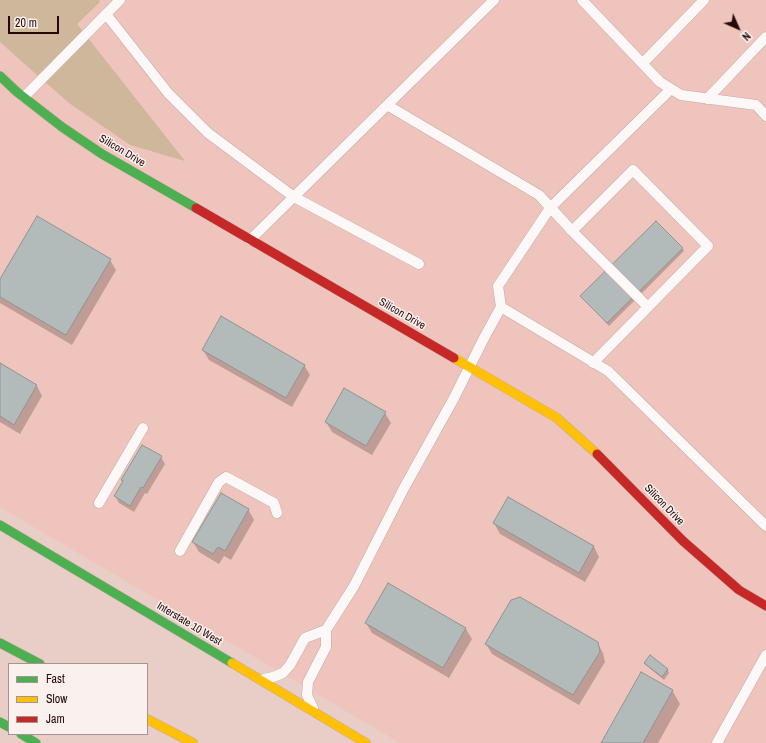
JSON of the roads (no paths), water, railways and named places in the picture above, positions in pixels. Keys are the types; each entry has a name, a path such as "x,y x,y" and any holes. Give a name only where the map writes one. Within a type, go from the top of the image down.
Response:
{"main road":[{"name":"Silicon Drive","path":"0,76 68,132 102,154 557,418 591,448 683,541 739,590 766,606"},
{"name":"Interstate 10 West","path":"0,526 366,743"},
{"path":"0,644 32,663"},
{"path":"0,644 38,663"},
{"path":"148,720 193,743"},
{"path":"23,735 36,743"}],"lane":[{"path":"24,97 120,0"},
{"path":"250,240 494,0"},
{"path":"582,0 660,82 671,89 681,95 756,105 766,116"},
{"path":"643,63 704,0"},
{"path":"106,14 168,93 208,133 294,198 419,264"},
{"path":"707,98 766,37"},
{"path":"316,713 307,695 308,682 326,647 326,630 354,586 404,488 454,398 501,308 498,286 550,208 671,89"},
{"path":"387,105 539,195 572,231 648,307"},
{"path":"572,231 633,170 708,246 593,363"},
{"path":"501,308 608,371 766,526"},
{"path":"99,503 143,428"},
{"path":"180,551 219,482 226,477 274,503 277,513"},
{"path":"260,680 283,673 305,638 326,630"},
{"path":"717,743 766,655"}]}
